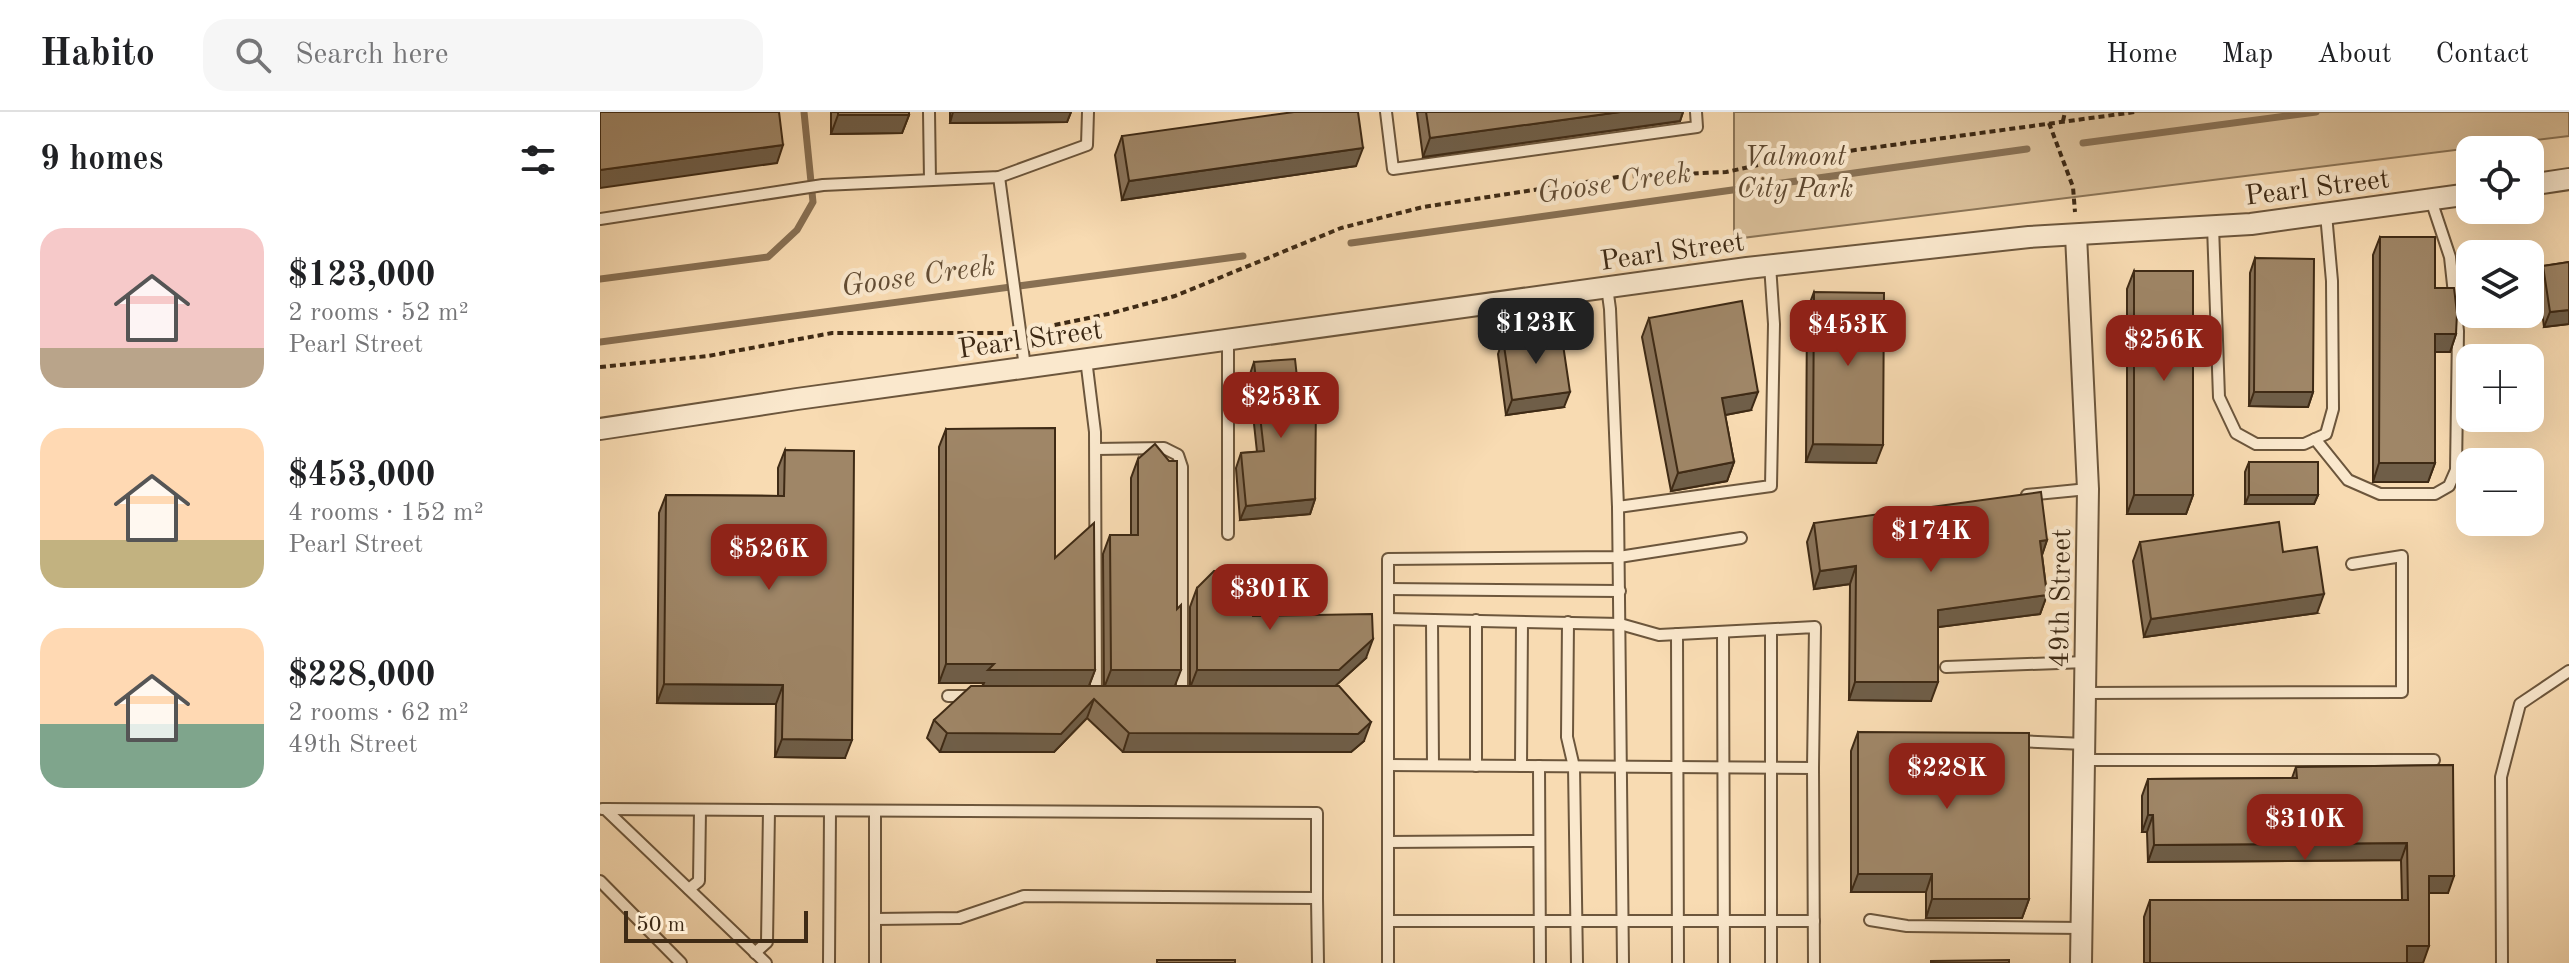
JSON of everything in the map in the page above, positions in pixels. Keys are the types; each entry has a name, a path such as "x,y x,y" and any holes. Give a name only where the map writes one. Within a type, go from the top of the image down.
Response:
{"street":[{"path":"2544,183 2569,179"},
{"name":"Pearl Street","path":"600,429 1025,367 1770,265 2029,237 2213,226 2456,196"},
{"name":"49th Street","path":"2076,235 2088,489 2081,963"}],"lane":[{"path":"929,112 930,180"},
{"path":"600,219 804,187 999,177 1087,145 1088,112"},
{"path":"1386,112 1393,169 1697,127 1696,112"},
{"path":"999,177 1025,367"},
{"path":"2315,439 2348,480 2380,494 2435,494 2449,486 2456,470 2458,331 2450,257 2431,200"},
{"path":"2213,226 2219,397 2236,433 2256,444 2304,444 2326,434 2333,409 2332,281 2326,214"},
{"path":"1618,507 1771,486 1774,324 1770,265"},
{"path":"1607,287 1620,591 1623,963"},
{"path":"1228,340 1228,534"},
{"path":"1086,359 1096,449 1096,696"},
{"path":"1096,449 1164,448 1178,455 1182,467 1182,696"},
{"path":"2014,497 2088,489"},
{"path":"1388,963 1388,559 1619,557 1741,538"},
{"path":"2086,693 2402,692 2402,556 2352,564"},
{"path":"1388,589 1620,591"},
{"path":"1388,619 1620,624 1659,635 1815,627 1814,963"},
{"path":"1432,620 1433,765"},
{"path":"1476,620 1476,766"},
{"path":"1521,766 1522,622"},
{"path":"1568,622 1567,737 1574,767 1577,963"},
{"path":"1771,630 1771,963"},
{"path":"1723,632 1724,963"},
{"path":"1677,634 1678,963"},
{"path":"1946,667 2086,662"},
{"path":"2502,963 2501,777 2520,704 2569,671"},
{"path":"948,696 978,696"},
{"path":"1082,696 1111,696"},
{"path":"1168,696 1197,696"},
{"path":"2005,741 2085,752 2434,760"},
{"path":"1388,765 1813,768"},
{"path":"1539,766 1540,963"},
{"path":"603,809 1317,813 1318,963"},
{"path":"603,809 766,963"},
{"path":"689,889 699,881 700,810"},
{"path":"755,953 767,942 769,810"},
{"path":"829,963 830,811"},
{"path":"875,811 875,963"},
{"path":"1388,842 1539,841"},
{"path":"600,881 681,963"},
{"path":"875,919 959,918 1024,896 1317,898"},
{"path":"1870,920 1907,926 2082,928"},
{"path":"1388,921 1814,921"}],"path":[{"path":"2063,121 2065,112"},
{"path":"600,367 708,356 832,333 1020,332 1175,296 1341,228 1423,207 1618,177 1726,172 1782,160 2135,112"},
{"path":"2049,123 2073,187 2076,235"}],"green space":[{"name":"Valmont City Park","path":"1734,112 2569,112 2569,136 2544,139 2544,136 2456,136 2456,150 1734,239"}],"building":[{"path":"600,112 779,112 783,145 600,170"},
{"path":"838,112 909,112 909,115 838,115"},
{"path":"1294,112 1358,112 1363,148 1129,181 1122,136"},
{"path":"1426,112 1620,112 1430,138"},
{"path":"2380,237 2435,237 2435,288 2454,288 2456,328 2456,334 2435,334 2435,463 2379,463"},
{"path":"2255,258 2314,259 2313,392 2254,392"},
{"path":"2569,262 2569,310 2550,312 2544,266"},
{"path":"2134,271 2193,271 2193,495 2134,495"},
{"path":"1814,292 1884,293 1883,445 1813,444"},
{"path":"1742,301 1758,392 1722,398 1734,462 1678,473 1649,318"},
{"path":"1561,331 1570,392 1512,400 1503,339"},
{"path":"1295,359 1300,405 1316,403 1315,499 1246,506 1241,453 1264,451 1254,362"},
{"path":"1055,428 1055,558 1094,523 1095,670 988,670 994,664 946,664 946,429"},
{"path":"1155,444 1169,461 1177,461 1177,609 1181,605 1181,670 1111,670 1110,535 1138,535 1138,459"},
{"path":"785,450 854,451 852,740 782,739 783,685 664,684 666,495 784,496"},
{"path":"2249,462 2318,462 2318,495 2249,495"},
{"path":"2041,492 2047,540 2040,541 2047,595 1938,610 1938,682 1855,682 1856,566 1820,571 1814,523"},
{"path":"2279,522 2283,552 2317,547 2324,594 2151,619 2140,542"},
{"path":"1252,570 1253,616 1372,614 1373,639 1339,670 1197,670 1197,588 1214,571"},
{"path":"971,686 1339,686 1371,722 1358,734 1129,733 1094,699 1061,734 947,733 934,720"},
{"path":"1858,732 2029,733 2029,899 1932,899 1932,874 1858,874"},
{"path":"2453,765 2454,876 2429,876 2429,946 2407,946 2407,963 2150,963 2150,900 2408,900 2407,843 2154,845 2153,815 2148,815 2148,779 2297,778 2296,767"},
{"path":"1157,960 1235,960 1235,963 1157,963"},
{"path":"2009,960 2009,963 1931,963 1931,961"}],"waterway":[{"path":"600,279 768,257 797,230 813,202 804,112"},
{"name":"Goose Creek","path":"2083,143 2316,112"},
{"name":"Goose Creek","path":"1351,243 2027,149"},
{"name":"Goose Creek","path":"600,342 1243,256"}]}
